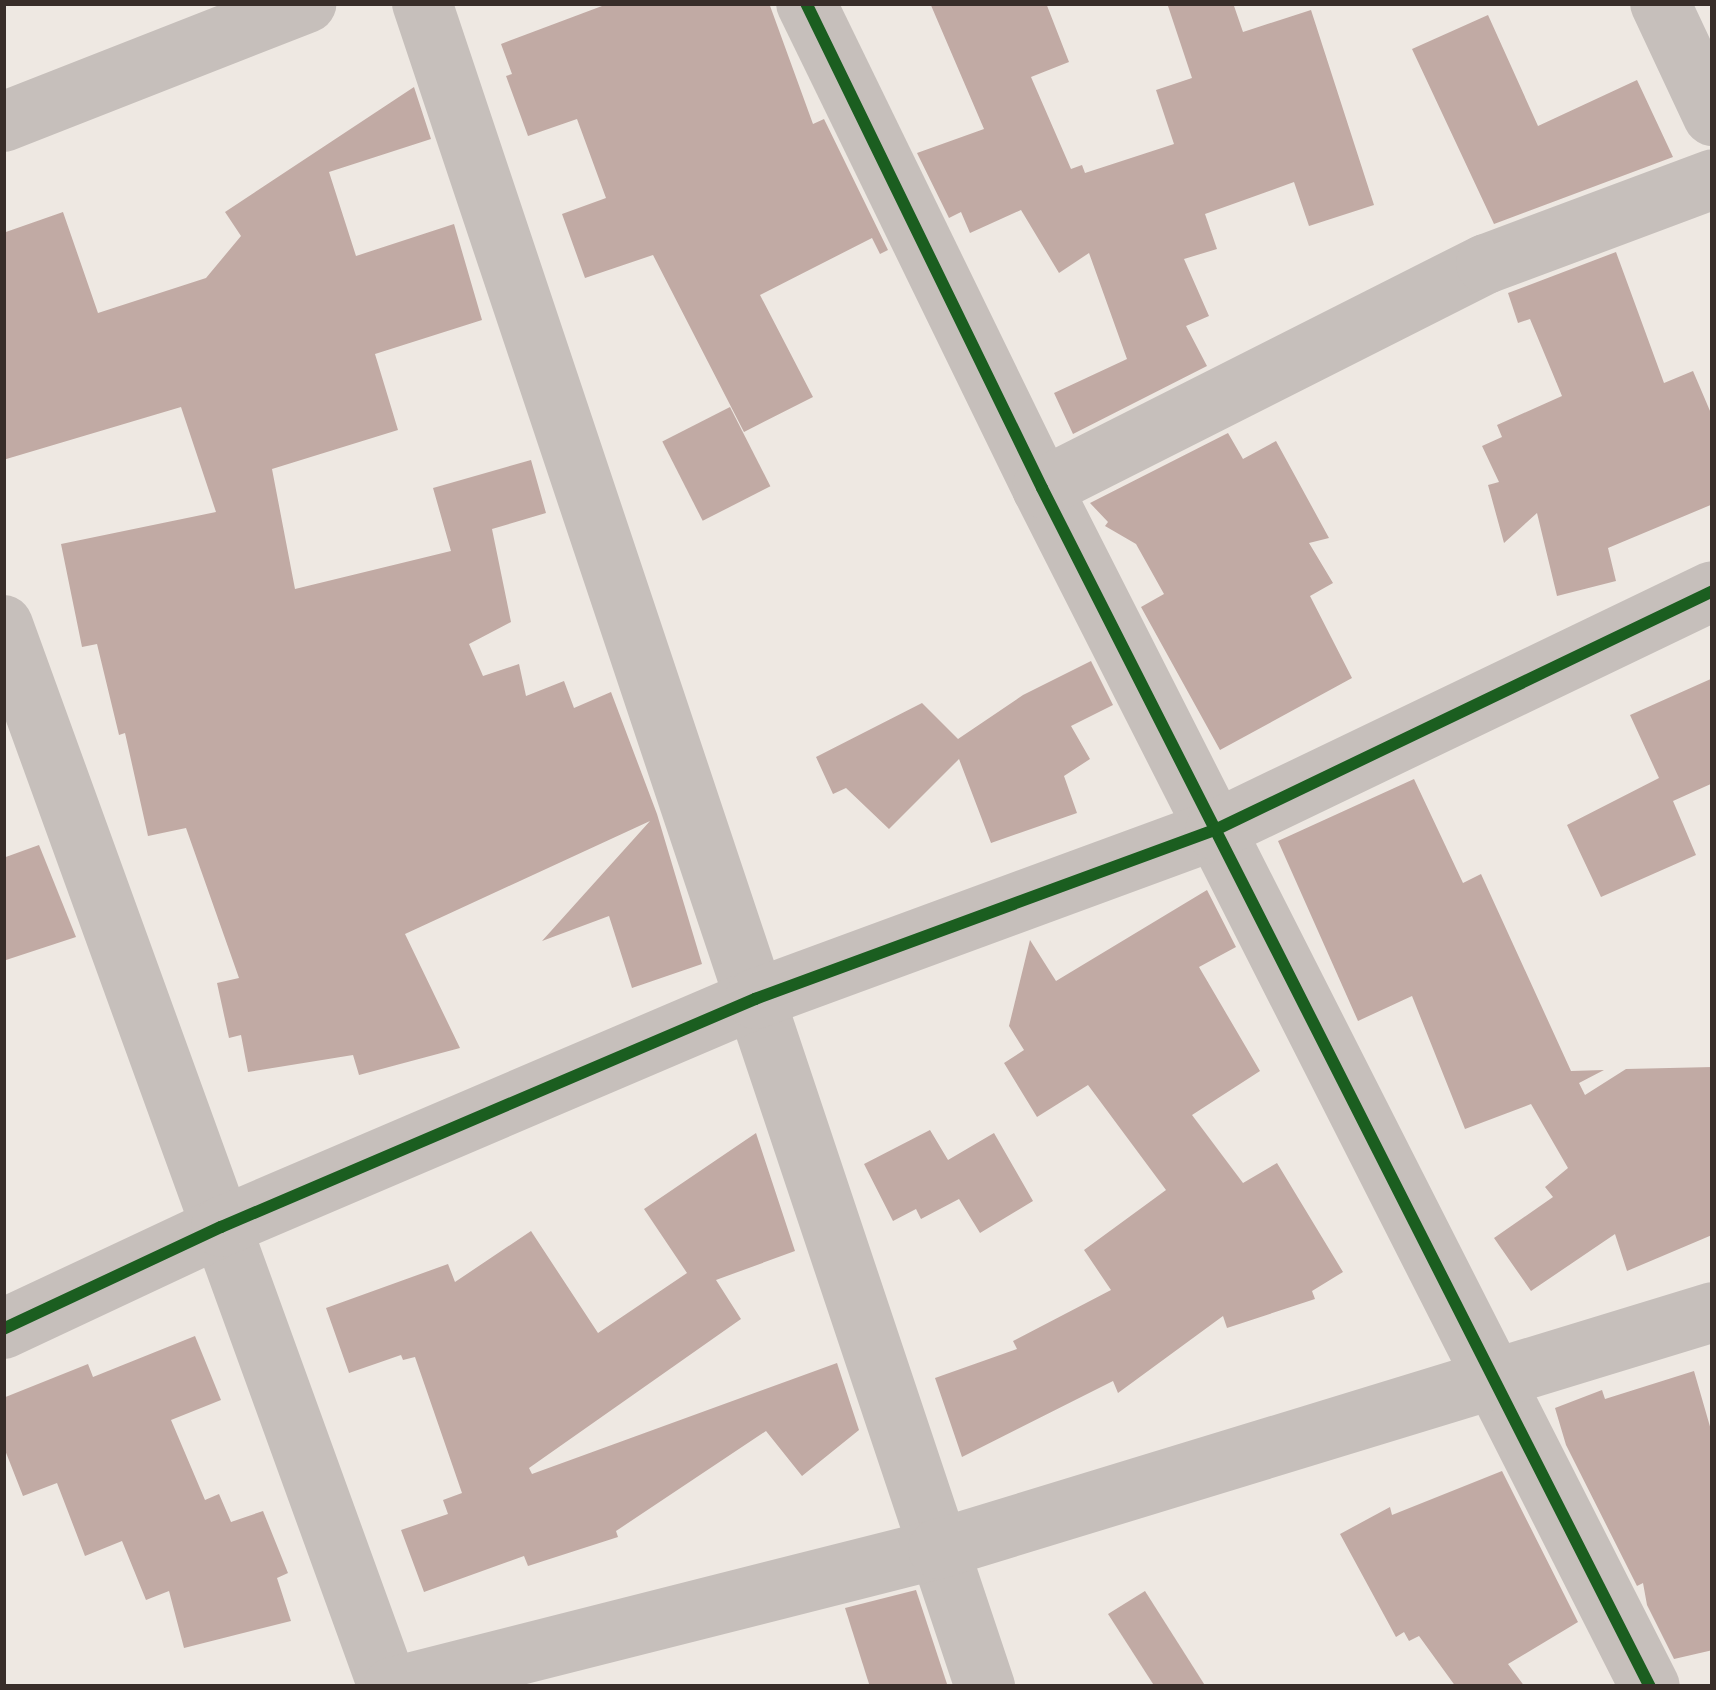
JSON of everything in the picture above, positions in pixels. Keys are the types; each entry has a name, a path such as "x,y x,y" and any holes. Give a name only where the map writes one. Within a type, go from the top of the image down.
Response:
{"street":[{"path":"3,122 307,3"},
{"path":"422,3 985,1687"},
{"path":"806,3 1042,488 1498,1377 1650,1687"},
{"path":"1660,3 1713,116"},
{"path":"1042,488 1486,264 1713,179"},
{"path":"3,1329 221,1227 754,999 1215,830 1713,591"},
{"path":"3,625 390,1687 938,1550 1713,1312"}],"building":[{"path":"610,3 769,3 813,124 824,119 888,250 880,254 872,238 760,295 813,397 744,432 653,255 585,278 562,214 606,198 577,119 528,136 506,76 512,74 501,44"},
{"path":"930,3 1046,3 1069,62 1031,77 1071,169 1082,165 1085,173 1174,144 1156,90 1192,78 1167,3 1233,3 1243,32 1311,10 1374,205 1309,226 1294,182 1205,214 1217,249 1184,259 1209,316 1186,326 1207,366 1073,434 1054,393 1127,359 1089,253 1059,273 1021,210 970,233 961,212 949,218 917,153 984,129"},
{"path":"1488,15 1538,126 1637,80 1673,157 1494,224 1412,49"},
{"path":"414,87 431,139 329,172 356,256 454,224 482,320 375,354 398,430 272,469 295,589 451,551 433,488 531,460 546,513 492,529 511,622 469,644 483,676 519,664 526,696 564,681 574,708 611,692 657,814 702,964 632,988 609,916 542,941 650,821 405,934 460,1048 359,1075 353,1055 248,1072 241,1035 229,1038 217,983 239,978 186,828 148,836 125,733 119,735 97,644 82,647 61,544 216,512 181,407 3,460 3,233 63,212 98,313 206,278 241,236 225,212"},
{"path":"1616,252 1664,383 1693,371 1713,418 1713,504 1608,548 1616,581 1557,596 1537,513 1504,543 1488,485 1499,482 1482,446 1502,437 1497,425 1562,396 1530,319 1518,323 1508,293"},
{"path":"730,407 770,486 703,521 662,442"},
{"path":"1228,433 1243,459 1276,441 1329,538 1309,543 1333,583 1310,596 1352,678 1220,750 1141,607 1164,594 1136,544 1105,526 1108,522 1090,503"},
{"path":"1091,661 1113,705 1071,726 1090,759 1064,776 1077,813 991,843 959,759 889,829 846,788 833,794 816,757 922,703 958,739 1023,695"},
{"path":"1713,678 1713,783 1673,801 1696,855 1601,897 1567,825 1659,778 1630,715"},
{"path":"1414,779 1463,883 1481,874 1571,1071 1604,1070 1579,1083 1585,1095 1626,1069 1713,1067 1712,1235 1627,1271 1615,1234 1531,1291 1494,1238 1553,1197 1545,1187 1568,1168 1531,1104 1465,1129 1412,996 1358,1021 1278,841"},
{"path":"39,845 76,937 3,961 3,858"},
{"path":"1207,890 1236,947 1199,967 1260,1071 1192,1115 1243,1183 1277,1163 1343,1272 1312,1291 1315,1299 1227,1328 1223,1316 1118,1393 1113,1381 962,1457 935,1378 1017,1349 1013,1341 1111,1290 1084,1250 1166,1190 1088,1085 1037,1117 1004,1063 1024,1050 1009,1026 1030,940 1056,981"},
{"path":"930,1130 948,1160 994,1133 1033,1201 980,1233 959,1199 921,1219 916,1209 893,1221 864,1164"},
{"path":"756,1133 795,1251 716,1280 741,1319 529,1468 532,1474 837,1363 859,1430 802,1476 766,1431 616,1531 618,1537 528,1566 524,1556 424,1592 401,1530 448,1514 443,1500 462,1493 415,1357 403,1360 401,1355 349,1373 326,1308 448,1264 455,1282 531,1231 598,1333 687,1273 644,1209"},
{"path":"195,1336 221,1400 171,1420 205,1500 219,1494 231,1522 263,1511 288,1573 277,1578 291,1621 184,1648 169,1591 146,1600 122,1541 85,1556 57,1483 23,1496 3,1445 3,1398 88,1364 93,1377"},
{"path":"1694,1371 1713,1437 1713,1650 1674,1659 1647,1605 1643,1583 1637,1586 1566,1445 1555,1408 1602,1390 1605,1399"},
{"path":"1502,1471 1578,1622 1508,1664 1525,1687 1456,1687 1419,1636 1409,1641 1404,1632 1396,1637 1340,1534 1390,1507 1392,1515"},
{"path":"916,1590 948,1687 870,1687 845,1608"},
{"path":"1145,1591 1206,1687 1155,1687 1108,1614"}],"cycle path":[{"path":"806,3 1042,488 1650,1687"},
{"path":"3,1329 221,1227 755,999 1215,830 1713,591"}]}
